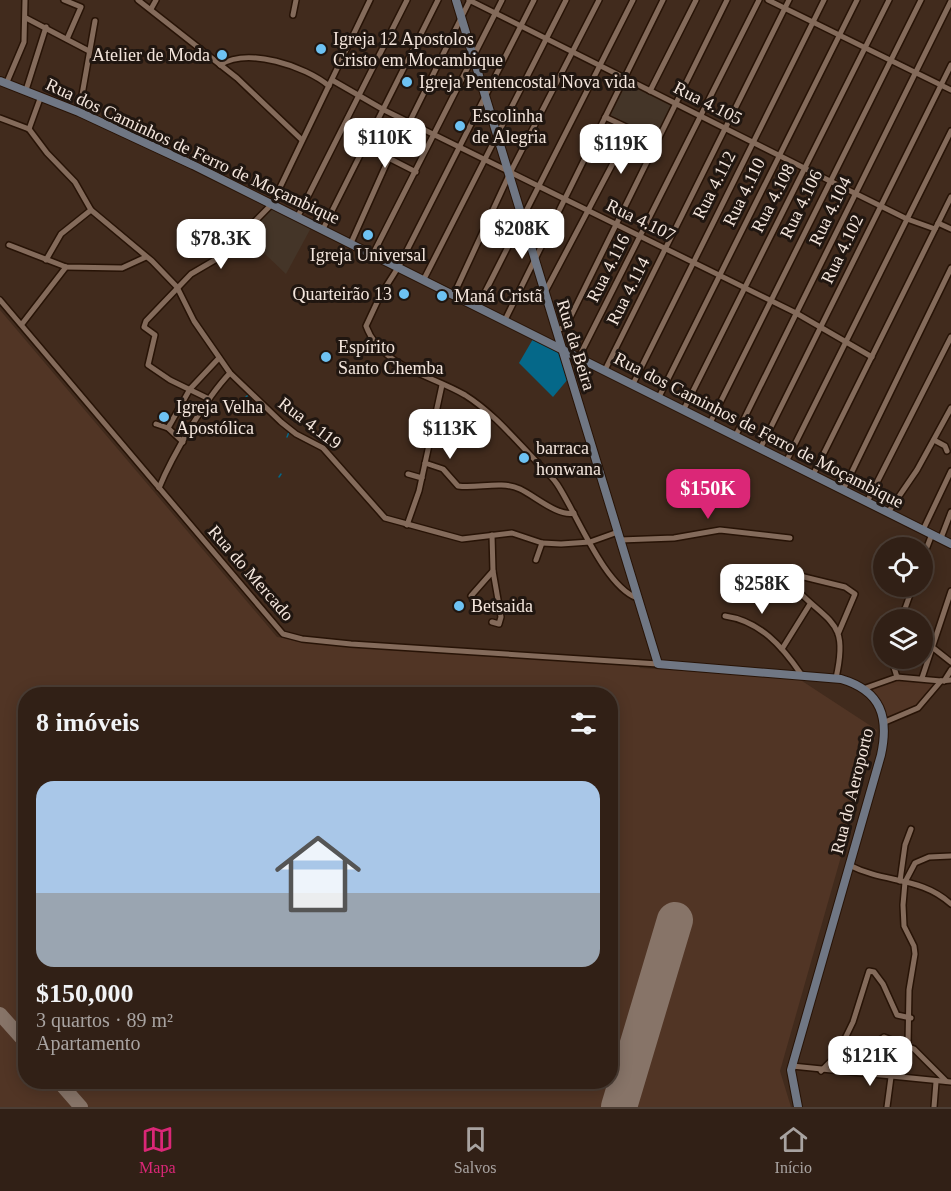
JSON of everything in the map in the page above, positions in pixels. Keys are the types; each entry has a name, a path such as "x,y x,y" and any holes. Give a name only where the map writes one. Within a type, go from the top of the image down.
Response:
{"main road":[{"name":"Rua da Beira","path":"456,0 658,664"},
{"name":"Rua dos Caminhos de Ferro de Moçambique","path":"3,81 79,112 298,216 868,500 951,544"},
{"name":"Rua do Aeroporto","path":"658,664 836,678 863,689 881,710 885,722 881,755 792,1066 790,1075 798,1107"}],"street":[{"path":"3,81 24,42 25,0"},
{"path":"64,0 78,2 81,8 67,39"},
{"path":"138,0 269,106 302,140"},
{"path":"151,9 156,0"},
{"path":"293,15 296,0"},
{"path":"209,399 148,365 155,335 144,327 154,309 190,274 220,257 272,204 370,0"},
{"path":"298,216 407,0"},
{"path":"323,229 438,0"},
{"path":"409,123 470,0"},
{"name":"Rua 4.105","path":"470,0 907,219 951,229"},
{"path":"373,254 502,0"},
{"path":"534,0 399,266 366,322 367,329 380,346 405,367 466,395 495,418 555,481 590,542 626,592 637,598"},
{"path":"424,279 566,0"},
{"path":"454,294 510,172 599,0"},
{"path":"478,306 633,0"},
{"path":"505,320 663,0"},
{"path":"650,91 696,0"},
{"path":"556,331 566,326 728,0"},
{"name":"Rua 4.116","path":"579,357 759,0"},
{"path":"768,0 951,90"},
{"name":"Rua 4.114","path":"605,370 789,0"},
{"name":"Rua 4.112","path":"633,384 824,0"},
{"name":"Rua 4.110","path":"659,397 856,0"},
{"name":"Rua 4.108","path":"684,409 889,0"},
{"name":"Rua 4.106","path":"710,423 921,0"},
{"name":"Rua 4.104","path":"736,435 951,1"},
{"path":"26,18 89,51"},
{"path":"79,112 95,21"},
{"path":"26,90 46,27"},
{"name":"Rua 4.107","path":"220,65 234,58 282,63 359,95 409,123 485,158 796,313 872,357"},
{"name":"Rua 4.102","path":"761,447 951,65"},
{"path":"0,118 29,129 42,96"},
{"path":"606,117 658,142"},
{"name":"Rua 4.119","path":"29,129 47,153 75,182 91,210 177,287 194,321 230,373 280,422 296,434 323,448 380,515 407,525 462,539 512,533 542,543 590,542 619,536 674,538 720,530 790,538"},
{"path":"544,293 590,212 631,129"},
{"path":"787,460 951,130"},
{"path":"365,146 416,172"},
{"path":"351,243 388,158"},
{"path":"814,473 951,197"},
{"path":"46,260 61,234 91,210"},
{"path":"9,245 66,267 122,268 146,257"},
{"path":"22,324 66,267"},
{"path":"844,488 951,268"},
{"name":"Rua do Mercado","path":"0,300 286,635 351,644 658,664"},
{"path":"868,500 951,337"},
{"path":"168,428 190,389 219,358"},
{"path":"159,488 209,399 230,373"},
{"path":"407,525 422,478 442,385"},
{"path":"889,511 934,441 951,408"},
{"path":"156,424 168,428 183,442"},
{"path":"934,441 947,447 947,451"},
{"path":"425,463 443,469 458,486 514,487 536,496 549,508 574,513"},
{"path":"924,530 951,471"},
{"path":"408,474 422,478"},
{"path":"940,538 951,512"},
{"path":"492,536 492,571 501,617 499,624 492,622"},
{"path":"536,560 542,543"},
{"path":"471,596 492,571"},
{"path":"836,678 840,650 838,634 831,618 810,604 797,590 800,576 844,588 855,594 838,634"},
{"path":"933,643 951,591"},
{"path":"782,649 810,604"},
{"path":"725,616 757,625 782,649 801,674"},
{"path":"933,647 951,662"},
{"path":"894,669 897,677"},
{"path":"922,678 925,669"},
{"path":"885,722 918,708 951,670"},
{"path":"863,689 897,677 951,680"},
{"path":"908,1045 909,990 915,954 914,946 904,926 902,882 905,845 911,829"},
{"path":"902,882 915,862 929,857 951,856"},
{"path":"849,865 882,879 929,887 951,904"},
{"path":"821,1071 837,1054 854,1022 869,971 874,972 883,984 897,1015 910,1018"},
{"path":"837,1054 855,1047 872,1046 884,1037 908,1045 927,1059 949,1082"},
{"path":"792,1066 821,1071 949,1082"},
{"path":"887,1107 891,1077"},
{"path":"934,1107 936,1082"}],"shaded area":[{"path":"625,81 672,105 657,138 610,115"},
{"path":"271,207 312,226 286,274 246,236"},
{"path":"0,310 277,637 312,642 637,664 640,668 799,679 877,730 780,1071 791,1107 0,1107"},
{"path":"898,677 936,681 925,700 915,708 888,717 868,689"}],"water":[{"path":"533,339 561,354 568,379 553,397 519,363"}],"waterway":[{"path":"245,398 248,395"},
{"path":"287,437 289,432"}],"taxiway":[{"path":"0,1014 18,1034"},
{"path":"65,1089 81,1107"}],"runway":[{"path":"619,1107 675,920"}],"place":[{"name":"Igreja 12 Apostolos Cristo em Mocambique","path":"321,49"},
{"name":"Atelier de Moda","path":"222,55"},
{"name":"Igreja Pentencostal Nova vida","path":"407,82"},
{"name":"Escolinha de Alegria","path":"460,126"},
{"name":"Igreja Universal","path":"368,235"},
{"name":"Quarteirão 13","path":"404,294"},
{"name":"Maná Cristã","path":"442,296"},
{"name":"Espírito Santo Chemba","path":"326,357"},
{"name":"Igreja Velha Apostólica","path":"164,417"},
{"name":"barraca honwana","path":"524,458"},
{"name":"Betsaida","path":"459,606"}]}
